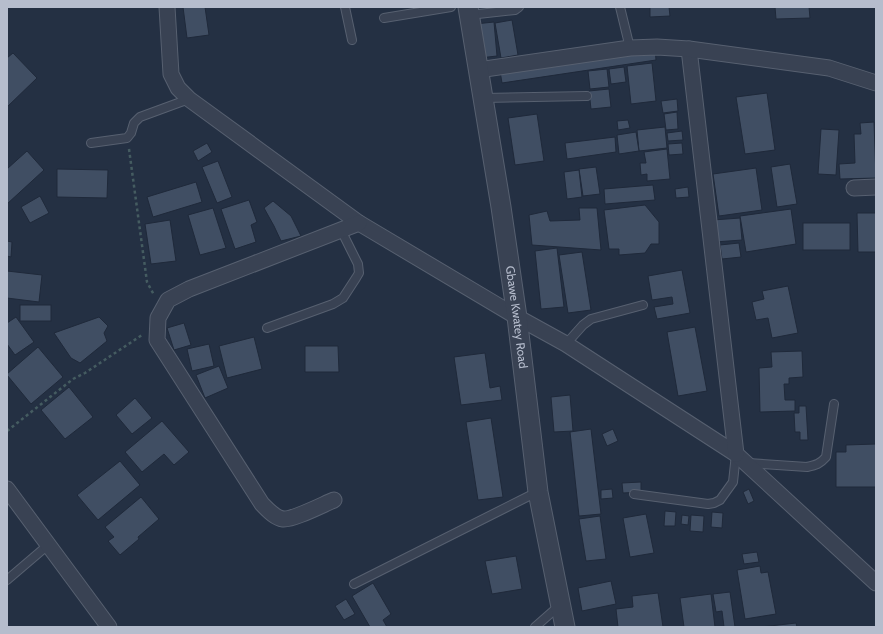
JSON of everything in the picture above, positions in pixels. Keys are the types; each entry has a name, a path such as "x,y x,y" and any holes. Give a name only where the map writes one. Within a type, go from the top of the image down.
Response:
{"street":[{"path":"167,7 171,74 178,88 190,99 359,223 566,344 741,459 873,575"},
{"name":"Gbawe Kwatey Road","path":"469,11 518,317 538,492 565,627"},
{"path":"478,70 630,48 657,47 689,49 828,68 876,83"},
{"path":"689,49 741,459"},
{"path":"854,188 876,187"},
{"path":"334,500 290,518 282,519 270,513 258,498 157,340 158,318 168,300 189,289 359,223"},
{"path":"7,490 109,627"}],"lane":[{"path":"345,7 352,40"},
{"path":"384,18 451,7"},
{"path":"469,11 515,10 519,7"},
{"path":"620,7 630,48"},
{"path":"483,98 586,96"},
{"path":"91,143 127,138 131,133 134,124 140,117 190,99"},
{"path":"267,328 333,304 343,298 356,278 358,273 358,264 341,230"},
{"path":"566,344 583,325 591,319 643,305"},
{"path":"634,494 708,504 720,500 733,482 741,459 807,467 821,463 826,457 834,404"},
{"path":"354,584 538,492"},
{"path":"7,580 48,545"},
{"path":"535,627 560,604"}],"path":[{"path":"127,138 147,282 163,309"},
{"path":"7,431 73,379 85,373 158,325"}],"building":[{"path":"183,7 205,7 209,35 187,38"},
{"path":"650,7 669,7 670,16 650,17"},
{"path":"775,7 809,7 810,18 776,19"},
{"path":"512,20 518,55 501,58 495,23"},
{"path":"494,22 497,56 479,58 475,24"},
{"path":"655,48 656,60 502,83 500,71"},
{"path":"13,53 37,78 7,107 7,58"},
{"path":"652,63 656,101 631,104 627,66"},
{"path":"624,67 626,82 611,84 609,69"},
{"path":"607,69 609,87 590,89 588,71"},
{"path":"609,89 611,107 591,109 589,91"},
{"path":"767,93 775,150 745,154 736,97"},
{"path":"677,99 678,111 663,113 661,101"},
{"path":"677,112 678,129 666,130 664,114"},
{"path":"537,114 544,161 515,165 508,118"},
{"path":"628,120 630,128 618,130 617,121"},
{"path":"874,122 876,178 840,179 839,164 855,163 854,134 861,134 860,123"},
{"path":"665,127 667,148 639,151 637,130"},
{"path":"821,129 839,130 836,175 818,174"},
{"path":"682,131 683,140 668,141 667,133"},
{"path":"636,132 639,151 619,154 617,135"},
{"path":"615,137 616,152 567,159 565,143"},
{"path":"207,143 212,152 198,161 193,151"},
{"path":"682,143 683,154 669,155 668,144"},
{"path":"667,149 670,179 647,181 647,174 641,175 640,163 646,163 644,152"},
{"path":"27,151 44,170 7,204 7,169"},
{"path":"218,161 232,197 217,203 202,167"},
{"path":"790,164 797,204 777,207 771,167"},
{"path":"596,167 600,194 583,196 579,169"},
{"path":"756,168 762,210 719,216 713,174"},
{"path":"57,169 108,170 107,198 57,197"},
{"path":"579,170 582,197 567,199 564,172"},
{"path":"196,182 202,202 153,217 147,197"},
{"path":"653,185 655,200 605,204 604,189"},
{"path":"688,187 689,197 676,198 675,189"},
{"path":"40,196 49,213 30,223 21,207"},
{"path":"249,200 257,222 251,225 256,242 235,249 221,209"},
{"path":"273,201 291,216 301,236 281,241 264,208"},
{"path":"645,205 659,222 659,244 651,244 645,253 619,255 619,249 609,249 604,210"},
{"path":"213,208 226,248 200,255 188,215"},
{"path":"579,208 597,208 601,250 532,245 529,215 547,211 550,221 580,220"},
{"path":"791,209 796,244 746,252 740,216"},
{"path":"857,213 876,213 876,252 858,252"},
{"path":"740,218 742,240 715,242 713,220"},
{"path":"170,220 176,261 151,264 145,224"},
{"path":"803,223 850,223 850,250 803,250"},
{"path":"7,241 12,242 11,257 7,256"},
{"path":"739,243 741,257 722,259 720,245"},
{"path":"557,248 564,307 541,309 535,251"},
{"path":"582,252 591,310 568,313 559,255"},
{"path":"682,270 690,313 657,319 654,307 673,304 672,297 652,300 648,276"},
{"path":"7,271 42,275 39,302 7,298"},
{"path":"788,286 798,333 772,338 768,318 756,320 752,302 764,299 762,291"},
{"path":"20,305 51,305 51,321 20,321"},
{"path":"16,317 34,342 15,355 7,344 7,323"},
{"path":"99,317 108,326 104,333 107,341 80,363 71,358 54,333"},
{"path":"184,323 191,345 174,350 167,328"},
{"path":"695,327 707,391 678,396 667,332"},
{"path":"254,337 262,369 227,378 219,346"},
{"path":"209,344 214,366 192,371 187,349"},
{"path":"305,346 338,346 339,372 305,372"},
{"path":"38,347 63,377 31,404 7,374"},
{"path":"802,351 803,377 789,378 789,384 784,384 785,400 795,400 795,411 760,412 759,368 772,367 771,352"},
{"path":"485,353 490,388 500,386 502,400 461,405 454,357"},
{"path":"219,366 228,388 205,398 196,375"},
{"path":"69,387 93,417 65,439 41,410"},
{"path":"570,395 573,431 554,432 551,397"},
{"path":"135,398 152,418 132,434 116,415"},
{"path":"799,406 806,406 808,440 800,440 800,432 795,432 794,413 799,413"},
{"path":"491,418 503,497 478,500 466,422"},
{"path":"162,421 189,452 174,465 164,454 142,472 125,452"},
{"path":"591,429 601,514 579,516 570,432"},
{"path":"613,429 618,441 607,446 602,434"},
{"path":"876,444 876,487 836,487 836,452 846,452 846,445"},
{"path":"120,461 140,485 98,520 77,495"},
{"path":"641,482 641,492 623,493 622,483"},
{"path":"612,489 613,498 601,499 601,490"},
{"path":"749,489 754,501 748,504 743,492"},
{"path":"141,497 159,519 120,555 108,541 114,537 105,527"},
{"path":"665,511 676,512 675,526 664,526"},
{"path":"712,512 723,513 722,528 711,527"},
{"path":"646,514 654,553 630,557 623,518"},
{"path":"682,515 689,516 688,525 681,524"},
{"path":"691,515 704,516 703,532 690,531"},
{"path":"600,516 606,559 586,561 579,519"},
{"path":"757,552 759,562 744,564 742,554"},
{"path":"516,556 522,589 492,594 485,561"},
{"path":"760,566 761,573 768,572 776,614 745,619 737,570"},
{"path":"611,581 616,604 582,611 578,588"},
{"path":"373,583 391,614 383,620 387,627 370,627 352,596"},
{"path":"730,592 735,627 724,627 722,611 716,612 713,594"},
{"path":"658,593 663,627 618,627 616,609 633,607 632,596"},
{"path":"711,594 715,627 684,627 680,598"},
{"path":"346,599 355,614 344,620 335,606"},
{"path":"796,623 797,627 761,627"}]}
